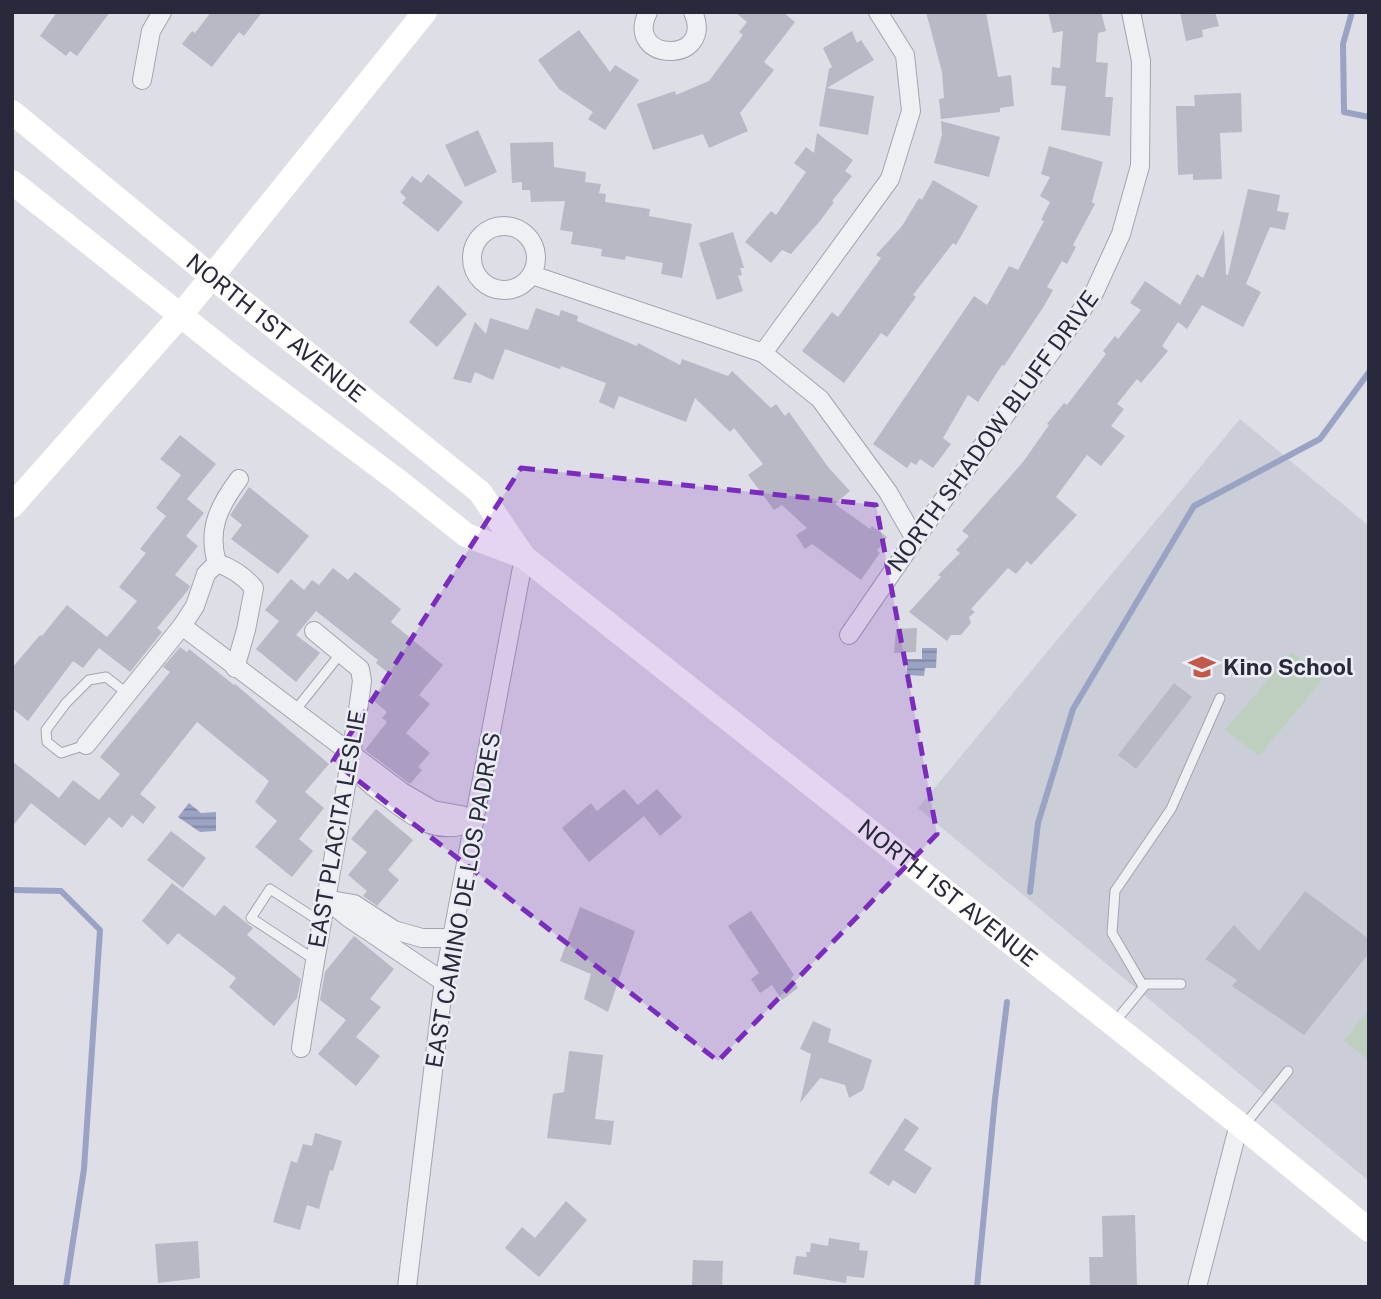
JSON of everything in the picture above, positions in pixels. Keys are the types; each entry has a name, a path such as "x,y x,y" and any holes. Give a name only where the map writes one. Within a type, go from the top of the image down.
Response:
{"main road":[{"path":"12,506 180,316 425,12"},
{"name":"NORTH 1ST AVENUE","path":"12,112 480,492 524,557 1369,1230"},
{"name":"NORTH 1ST AVENUE","path":"12,182 180,316 466,535 524,557"}],"street":[{"path":"142,80 151,31 162,12"},
{"path":"648,12 644,27 650,43 664,52 673,52 682,50 694,37 697,28 693,12"},
{"path":"763,353 890,179 911,111 905,55 878,12"},
{"name":"NORTH SHADOW BLUFF DRIVE","path":"849,635 915,539 1094,293 1121,234 1140,166 1141,61 1131,12"},
{"path":"532,275 763,353 820,399 888,492 915,539"},
{"path":"218,563 214,537 216,514 239,479"},
{"name":"EAST CAMINO DE LOS PADRES","path":"407,1287 444,980 524,557"},
{"path":"86,745 182,626 195,606 206,574 218,563"},
{"path":"218,563 231,568 254,588 235,667"},
{"path":"182,626 352,757 359,775 417,820 433,825 461,827 475,820"},
{"name":"EAST PLACITA LESLIE","path":"301,1048 325,898 352,757 362,681 360,669 314,631"},
{"path":"325,898 354,904 394,930 422,938 452,938"},
{"path":"325,898 349,918 444,980"},
{"path":"1197,1287 1241,1126"}],"lane":[{"path":"293,712 341,653"},
{"path":"86,745 61,753 47,742 46,730 66,703 89,680 106,677 128,694"},
{"path":"1143,986 1112,933 1115,891 1171,809 1220,698"},
{"path":"315,960 251,918 270,889 321,922"},
{"path":"1113,1025 1146,984 1181,984"},
{"path":"1241,1126 1289,1071"}],"highlighted area":[{"path":"521,468 876,505 937,834 718,1061 333,761"}],"shaded area":[{"name":"Kino School","path":"1240,419 1369,526 1369,1181 918,808"}],"green space":[{"path":"1292,652 1322,680 1259,756 1225,730"},
{"path":"1369,1009 1369,1060 1344,1041"}],"water":[{"path":"922,648 937,648 936,668 925,668 924,676 907,675 907,659 922,659"},
{"path":"189,803 201,813 216,812 216,831 200,832 178,817"}],"building":[{"path":"57,12 110,12 77,56 70,51 66,56 40,36"},
{"path":"211,12 262,12 244,36 239,32 212,67 182,44 192,31 195,33"},
{"path":"735,12 783,12 795,22 764,62 774,70 740,113 748,131 709,148 703,134 653,150 637,104 675,91 676,95 709,81 743,35 739,32 747,22"},
{"path":"926,12 986,12 998,77 1011,75 1014,106 1000,108 1000,112 941,119 939,99 944,98 942,72"},
{"path":"1048,12 1101,12 1106,31 1098,33 1096,62 1108,63 1105,97 1113,97 1110,136 1061,130 1066,86 1051,85 1052,67 1060,68 1063,31 1053,33"},
{"path":"1180,12 1215,12 1219,26 1202,30 1203,37 1186,41"},
{"path":"579,30 610,72 615,65 639,80 605,130 588,119 593,112 559,89 538,60"},
{"path":"852,31 857,43 861,40 874,60 827,88 874,96 868,135 819,126 829,69 832,67 823,48"},
{"path":"1241,93 1242,132 1220,133 1222,179 1193,180 1193,174 1178,175 1176,106 1195,106 1194,95"},
{"path":"941,121 1000,137 989,177 934,163 942,135"},
{"path":"478,130 497,172 465,187 445,145"},
{"path":"817,133 853,160 845,171 852,176 820,221 791,254 782,250 771,263 745,242 771,211 776,215 806,172 794,163 806,147 814,153"},
{"path":"553,142 554,167 586,172 585,182 601,184 599,193 606,194 605,202 650,209 649,216 692,224 682,278 661,274 663,263 626,256 625,260 601,256 602,249 571,244 573,232 560,230 565,201 531,202 530,190 522,190 522,182 512,183 510,143"},
{"path":"1049,146 1103,162 1092,202 1095,204 1073,245 1076,247 1067,264 1062,261 1047,287 1053,290 1044,306 978,402 968,395 943,438 951,444 933,468 920,459 916,465 911,462 907,468 873,444 974,296 987,305 1009,266 1018,270 1044,221 1041,220 1050,202 1040,196 1050,177 1041,174"},
{"path":"428,174 463,202 438,232 402,203 406,198 400,192 412,176 421,183"},
{"path":"933,180 978,206 956,245 953,243 913,295 916,297 887,337 881,333 844,383 802,351 832,312 838,317 881,258 876,255 902,226 919,198 922,200"},
{"path":"1248,189 1280,195 1277,211 1289,213 1285,230 1270,227 1246,284 1261,292 1243,327 1202,305 1187,329 1178,322 1162,346 1168,351 1141,383 1137,379 1117,404 1124,409 1111,426 1125,436 1101,466 1087,455 1056,497 1077,515 1031,565 1027,561 1016,574 1008,568 971,609 975,612 969,617 971,623 961,635 951,635 947,641 909,612 941,577 938,575 960,553 956,550 969,536 962,531 1023,462 1049,425 1047,424 1064,403 1067,405 1106,354 1103,351 1115,336 1118,339 1141,310 1130,303 1145,281 1180,305 1197,274 1203,278 1224,230 1228,275"},
{"path":"733,232 744,268 740,268 742,275 738,276 743,291 717,300 699,243"},
{"path":"438,285 467,314 437,347 409,322"},
{"path":"536,308 559,316 561,310 578,316 577,321 637,346 638,343 680,365 682,359 728,376 732,371 771,408 776,404 785,416 789,412 828,467 850,491 835,504 870,529 872,526 887,537 877,551 880,553 861,580 812,544 805,549 796,535 807,528 782,505 774,510 748,475 763,464 734,428 730,432 695,398 686,422 619,396 614,409 599,402 606,383 505,349 493,380 475,372 471,383 453,379 475,322 486,334 490,318 528,330"},
{"path":"180,435 216,464 187,499 204,513 186,536 198,546 175,575 190,586 188,590 157,628 162,632 130,672 99,648 83,668 73,661 28,721 12,708 12,668 67,605 107,637 137,601 119,587 146,553 140,549 166,516 156,508 181,475 160,459"},
{"path":"249,487 309,536 278,574 231,539 242,525 230,515"},
{"path":"333,568 348,580 355,572 401,609 391,622 443,665 419,695 430,704 406,733 430,753 418,767 422,770 410,784 365,750 387,722 382,718 387,712 373,700 392,676 376,663 378,660 316,611 296,635 320,653 296,682 256,649 279,621 265,610 291,579 304,590 312,580 319,585"},
{"path":"917,628 916,652 894,653 896,629"},
{"path":"180,647 187,652 189,649 235,684 329,764 305,792 324,808 299,839 313,851 292,877 255,847 277,821 255,802 269,781 197,722 140,794 156,807 143,824 132,815 122,828 109,817 85,846 31,803 12,827 12,761 59,798 73,780 99,800 120,774 100,757 170,672 163,667"},
{"path":"1174,683 1192,697 1136,769 1118,755"},
{"path":"624,789 638,805 657,789 682,817 660,836 644,816 589,862 562,828 591,803 597,811"},
{"path":"376,809 413,840 388,870 399,880 377,906 363,896 367,891 348,875 367,852 351,839"},
{"path":"171,831 206,858 183,888 147,860"},
{"path":"172,883 215,916 224,905 253,928 247,935 301,979 297,998 274,1026 229,987 236,978 178,933 168,945 142,921"},
{"path":"1305,891 1369,939 1369,953 1304,1035 1232,986 1237,980 1205,959 1234,925 1259,951"},
{"path":"580,907 635,931 608,1012 584,999 591,974 560,961"},
{"path":"751,911 794,975 791,978 798,988 782,1000 772,985 760,993 751,979 759,973 728,926"},
{"path":"354,936 394,969 370,999 381,1007 356,1037 380,1056 356,1086 318,1054 346,1020 320,1000 325,972"},
{"path":"813,1021 831,1029 828,1042 872,1060 863,1090 849,1098 845,1085 820,1078 800,1103 811,1054 800,1049"},
{"path":"569,1051 603,1055 595,1119 614,1121 611,1145 547,1138 553,1094 564,1092"},
{"path":"905,1118 919,1128 904,1150 932,1168 915,1194 893,1180 889,1186 869,1173"},
{"path":"315,1133 342,1141 319,1209 307,1205 300,1230 273,1222 291,1161 297,1163 303,1144 312,1146"},
{"path":"566,1201 587,1220 539,1277 505,1248 522,1227 535,1238"},
{"path":"1135,1215 1137,1287 1090,1287 1089,1257 1103,1257 1102,1216"},
{"path":"829,1238 860,1243 859,1250 868,1251 864,1278 847,1276 846,1283 793,1274 796,1256 807,1257 806,1252 810,1252 811,1243 828,1246"},
{"path":"198,1241 200,1278 158,1283 155,1244"},
{"path":"693,1260 723,1261 722,1287 692,1287"}],"waterway":[{"path":"1352,12 1343,44 1344,112 1369,117"},
{"path":"1030,892 1038,823 1073,709 1194,506 1320,439 1369,372"},
{"path":"12,890 61,891 100,930 84,1169 66,1287"},
{"path":"977,1287 1007,1002"}],"place":[{"name":"Kino School","path":"1202,667"}]}
